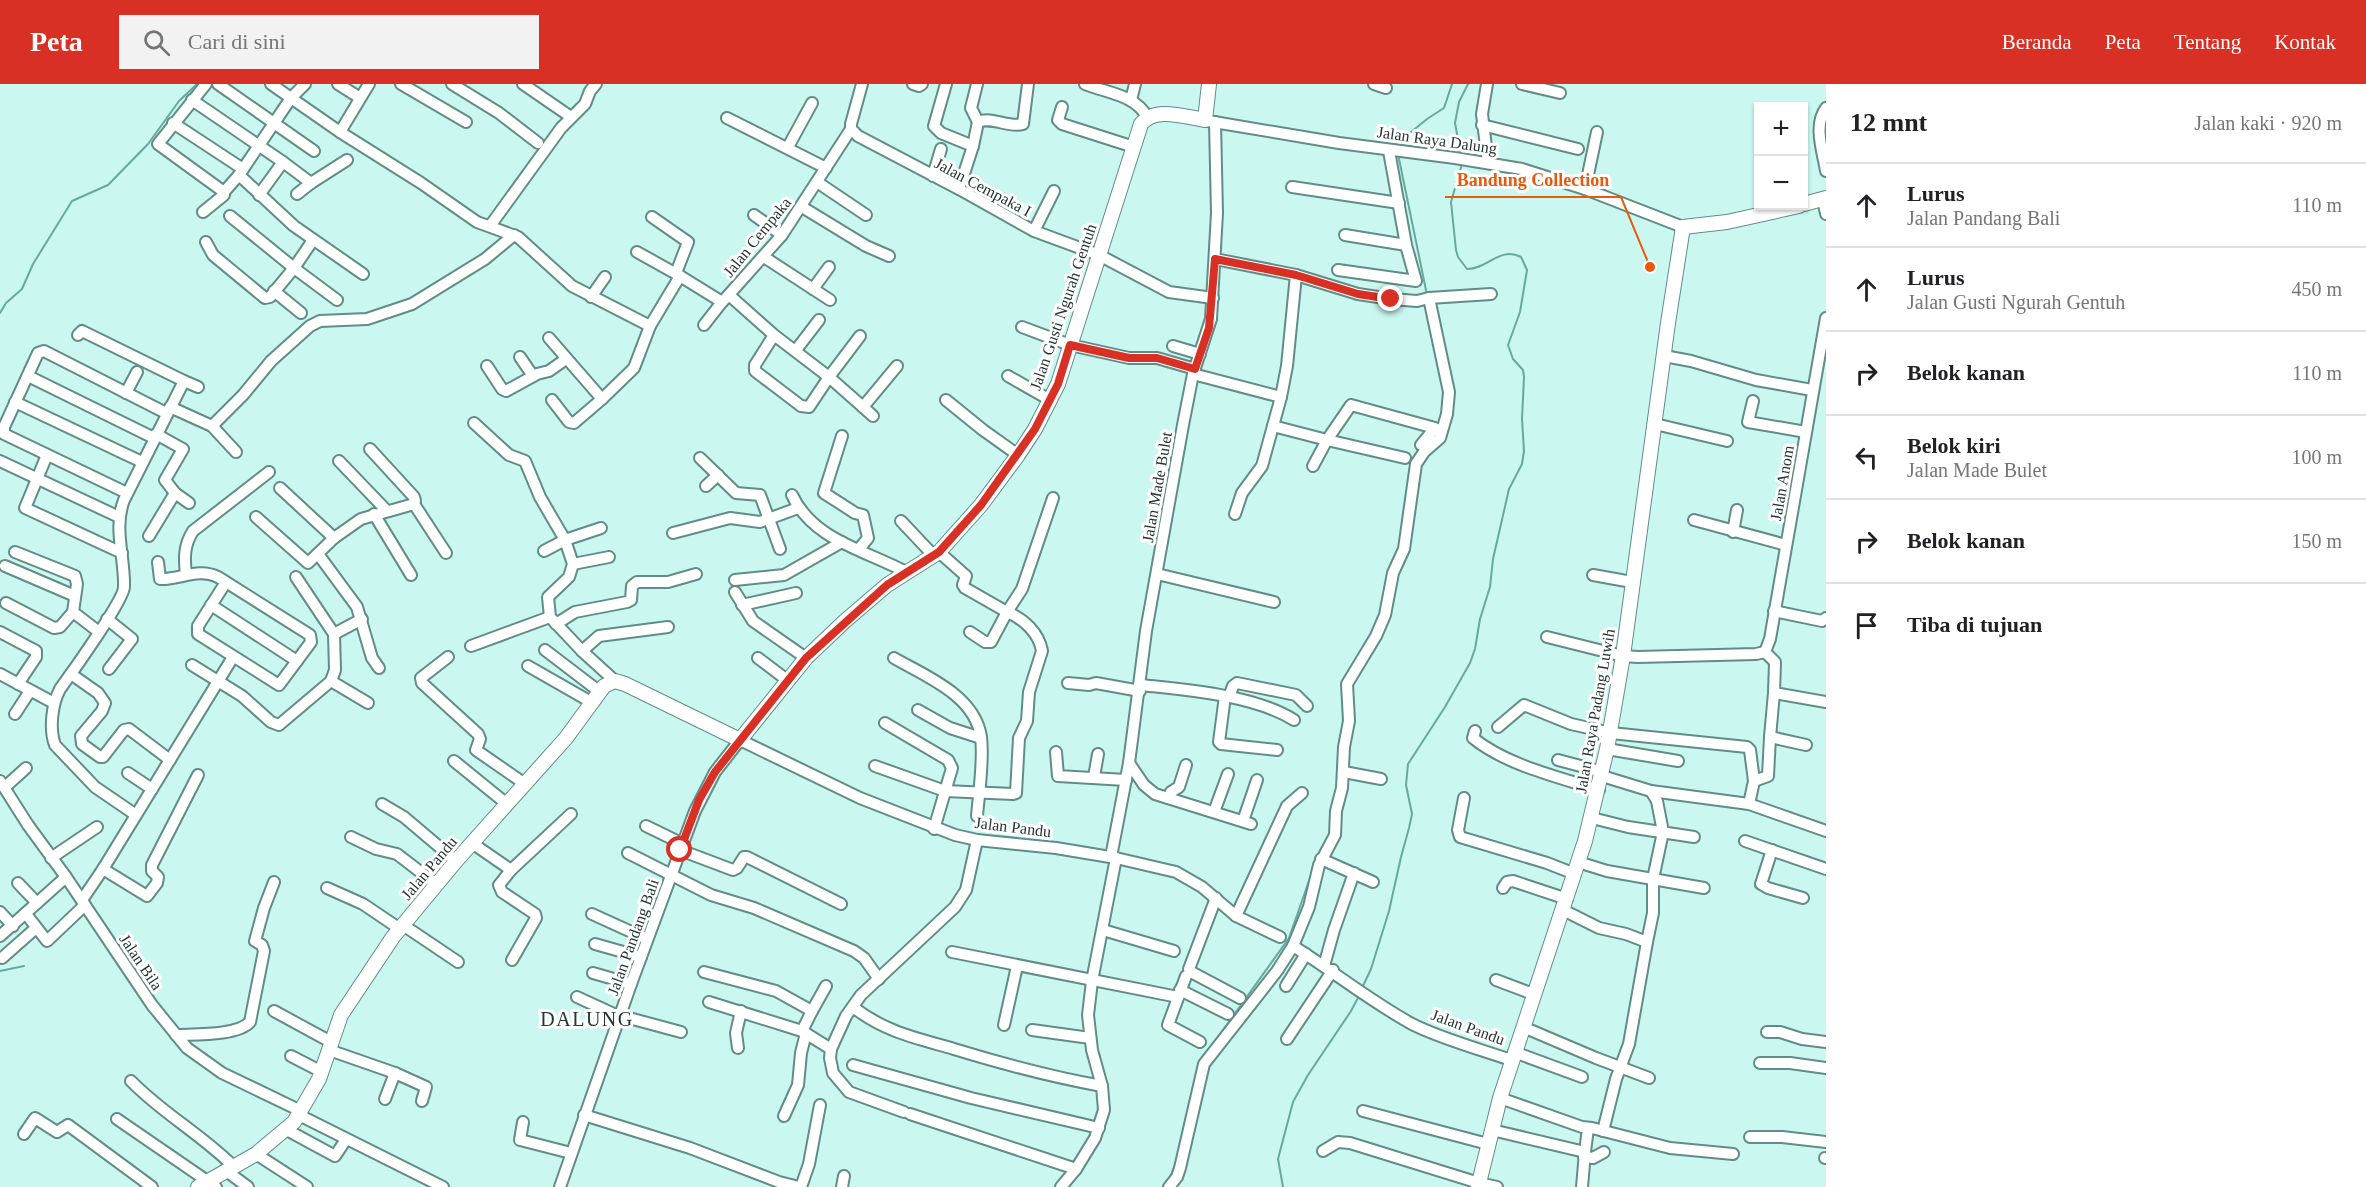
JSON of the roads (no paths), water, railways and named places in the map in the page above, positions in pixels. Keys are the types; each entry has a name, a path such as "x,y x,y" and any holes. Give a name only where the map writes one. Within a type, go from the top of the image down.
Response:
{"main road":[{"path":"1147,117 1163,114 1210,121 1209,84"},
{"name":"Jalan Gusti Ngurah Gentuh","path":"741,738 806,658 845,621 906,572 936,554 981,505 1018,455 1058,384 1141,124 1147,117"},
{"path":"1808,203 1824,199"},
{"name":"Jalan Raya Dalung","path":"1683,227 1727,222 1781,210"},
{"name":"Jalan Raya Padang Luwih","path":"1479,1186 1500,1098 1592,818 1611,733 1683,227"},
{"name":"Jalan Pandu","path":"207,1185 229,1168 256,1154 287,1130 300,1113 322,1072 341,1015 402,927 436,884 566,738 608,683 615,681 741,738"}],"street":[{"path":"206,84 158,144 224,192"},
{"path":"218,84 314,151"},
{"path":"271,84 477,222 514,235 564,281 650,326"},
{"path":"203,212 224,195 273,121 305,84"},
{"path":"338,84 357,96"},
{"path":"340,132 369,84"},
{"path":"400,84 466,122"},
{"path":"452,84 499,113 538,143"},
{"path":"523,84 571,117"},
{"path":"490,226 543,152 571,117 585,104 590,91 596,84"},
{"name":"Jalan Cempaka","path":"637,252 725,299 782,235 826,168 855,133 854,112 862,84"},
{"path":"913,84 919,86 922,84"},
{"path":"946,84 934,126 941,133 973,146"},
{"path":"959,189 978,122 971,108 977,84"},
{"path":"978,122 983,120 1013,125 1023,124 1028,84"},
{"path":"1085,84 1131,100 1141,106 1147,117"},
{"path":"1131,100 1135,84"},
{"path":"1374,84 1386,87"},
{"path":"1486,84 1482,125 1488,163"},
{"path":"1522,84 1560,93"},
{"path":"192,100 310,183"},
{"path":"788,147 812,103"},
{"path":"1062,107 1058,120 1062,124 1134,147"},
{"path":"1826,108 1821,118 1820,131 1826,171"},
{"path":"727,118 826,168"},
{"name":"Jalan Raya Dalung","path":"1210,121 1389,151 1488,163 1540,174 1683,227"},
{"name":"Jalan Made Bulet","path":"1061,1187 1091,1147 1104,1110 1102,1086 1090,1038 1088,1015 1130,763 1146,631 1194,371 1209,328 1213,298 1218,194 1210,121"},
{"path":"173,123 241,172 260,195 313,240 363,274"},
{"path":"1482,125 1578,149"},
{"path":"1584,189 1597,132"},
{"name":"Jalan Cempaka I","path":"855,133 1034,231 1099,255 1168,292 1213,298"},
{"path":"933,176 941,149"},
{"path":"1338,270 1416,281 1406,245 1389,151"},
{"path":"297,194 347,160"},
{"path":"260,195 283,162"},
{"path":"817,182 867,215"},
{"path":"1292,188 1399,203"},
{"path":"1034,231 1054,191"},
{"path":"1824,199 1826,214"},
{"path":"802,207 866,246 889,256"},
{"path":"754,215 782,235"},
{"path":"230,216 337,300"},
{"path":"552,400 569,422 574,423 634,368 650,326 678,275 688,242 652,217"},
{"path":"212,426 243,395 271,361 310,326 320,321 367,319 412,304 485,259 514,235"},
{"path":"1345,235 1406,245"},
{"path":"206,242 213,255 261,297 268,298 294,268 313,240"},
{"path":"764,257 830,300"},
{"path":"1215,259 1296,275 1358,294 1391,299 1417,301 1430,297 1491,294"},
{"path":"813,289 829,267"},
{"path":"1235,514 1242,493 1262,466 1281,398 1287,366 1296,275"},
{"path":"591,297 605,277"},
{"path":"274,291 301,313"},
{"path":"1169,1187 1177,1177 1180,1168 1204,1064 1264,988 1293,946 1306,914 1321,859 1335,835 1336,811 1344,772 1344,747 1349,717 1347,684 1376,636 1385,615 1394,573 1404,549 1416,464 1424,452 1440,438 1448,414 1449,392 1430,297"},
{"path":"704,325 725,299 796,350 873,416"},
{"name":"Jalan Anom","path":"1765,652 1770,639 1812,390 1820,374 1826,318"},
{"path":"796,350 819,320"},
{"path":"1022,327 1070,345 1129,358 1157,358 1281,398"},
{"path":"78,335 82,331 198,387"},
{"path":"774,335 755,365 755,371 801,406 810,406 860,336"},
{"path":"549,338 600,397"},
{"path":"1173,346 1200,354"},
{"path":"127,493 4,434 4,427 15,402 38,353 42,350 126,393 212,426 236,452"},
{"path":"1664,356 1691,361 1756,380 1812,390"},
{"path":"520,357 532,376"},
{"path":"487,366 502,389 506,391 532,376 549,371 566,359"},
{"path":"863,407 897,366"},
{"path":"126,393 137,372"},
{"path":"28,376 183,449 166,476 166,483 174,493 189,503"},
{"path":"1008,376 1050,400"},
{"path":"136,815 95,787 55,745 52,737 54,703 60,689 123,592 119,517 127,493 184,381"},
{"path":"946,400 1018,455"},
{"path":"1753,401 1748,422 1806,432"},
{"path":"15,402 142,462"},
{"path":"1313,465 1351,405 1435,428 1421,445"},
{"path":"474,423 509,455 525,461 540,497 565,540 573,564 570,575 550,593 550,612 582,651 615,681"},
{"path":"1655,424 1726,441"},
{"path":"1273,426 1405,458"},
{"path":"842,436 824,493 855,513 863,515 868,538 859,549"},
{"path":"370,449 414,497 414,504 446,553"},
{"path":"48,455 25,504 27,509 122,553"},
{"path":"700,458 739,495 760,495 780,549"},
{"path":"339,461 387,511"},
{"path":"1,462 119,517"},
{"path":"186,574 185,551 193,531 269,472"},
{"path":"706,486 718,476"},
{"path":"280,488 334,538"},
{"path":"149,536 174,493"},
{"path":"792,495 798,508 812,524 842,542 906,572"},
{"path":"970,632 985,642 991,642 1022,589 1053,498"},
{"path":"256,517 308,563 334,538 354,524 374,514 414,504"},
{"path":"673,533 730,518 755,522 770,519 798,508"},
{"path":"1733,532 1737,510"},
{"path":"374,514 411,575"},
{"path":"1694,520 1786,544"},
{"path":"875,766 945,791 1013,795 1017,792 1019,738 1027,721 1029,692 1042,651 1040,643 1027,624 965,588 963,586 966,576 936,554 901,521"},
{"path":"544,551 565,540 601,528"},
{"path":"806,658 753,621 742,606 735,586 789,573 842,542"},
{"path":"6,603 54,628 60,627 73,612 76,579 70,573 15,552"},
{"path":"318,554 352,600 362,619 372,658 380,668"},
{"path":"573,564 609,557"},
{"path":"158,562 160,579 186,574 210,573 226,582 310,635 311,642 279,685 198,634 198,626 226,582"},
{"path":"5,566 75,596"},
{"path":"471,646 550,612 575,612 627,602 631,600 632,586 637,582 668,582 696,574"},
{"path":"1157,574 1274,602"},
{"path":"1593,575 1632,582"},
{"path":"192,665 255,706 271,722 279,724 331,681 335,670 333,634 296,578"},
{"path":"742,606 796,593"},
{"path":"211,605 297,662"},
{"path":"1774,610 1822,621 1826,618"},
{"path":"73,612 99,632"},
{"path":"107,619 132,639 109,669"},
{"path":"333,634 362,619"},
{"path":"582,651 599,636 668,627"},
{"path":"0,632 36,651 36,657 18,684"},
{"path":"1547,636 1623,656 1671,657 1765,652 1775,662 1768,776 1754,781"},
{"path":"545,650 596,697"},
{"path":"26,914 47,941 84,903 233,657"},
{"path":"448,657 421,678 422,683 478,734 480,739 477,750 525,784"},
{"path":"758,658 787,680"},
{"path":"894,658 953,693 974,717 981,738 978,816"},
{"path":"528,666 596,697"},
{"path":"0,674 54,703"},
{"path":"71,674 98,693 105,703 102,711 81,736 82,744 103,757 124,730 129,729 170,760"},
{"path":"331,681 368,703"},
{"path":"1068,683 1086,686 1096,683 1227,697 1280,713 1294,720"},
{"path":"1277,750 1219,742 1227,697 1233,686 1237,683 1296,695 1307,706"},
{"path":"15,714 30,691"},
{"path":"1774,693 1826,702"},
{"path":"1498,727 1524,705 1571,724 1611,733 1747,747 1750,750 1754,781 1749,804"},
{"path":"918,710 950,728 981,738"},
{"path":"885,723 950,762 952,768 934,829"},
{"path":"1475,731 1473,738 1480,743 1525,766 1601,779 1651,791 1749,804 1826,831"},
{"path":"1770,737 1806,745"},
{"name":"Jalan Pandu","path":"741,738 808,774 934,829 977,840 1114,857 1176,872 1216,898 1236,916 1280,937"},
{"name":"Jalan Pandang Bali","path":"560,1187 647,939 699,800 715,772 741,738"},
{"path":"1607,749 1678,760"},
{"path":"1056,752 1058,776 1126,780"},
{"path":"1094,777 1098,754"},
{"path":"1558,760 1601,779"},
{"path":"454,761 507,804"},
{"path":"1130,763 1147,789 1155,794 1247,823 1257,780"},
{"path":"1168,798 1171,792 1179,787 1186,765"},
{"path":"3,784 26,768"},
{"path":"1344,772 1381,779"},
{"path":"128,773 152,789"},
{"path":"103,870 147,896 157,883 158,877 152,871 152,866 198,774"},
{"path":"1214,812 1228,774"},
{"name":"Jalan Bila","path":"3,784 28,825 84,903 152,1005 187,1048 215,1068 443,1187"},
{"path":"1603,1131 1632,1034 1653,913 1653,879 1663,832 1657,801 1651,791"},
{"path":"1236,916 1287,806 1302,793"},
{"path":"1464,798 1458,831 1460,837 1547,863 1704,888"},
{"path":"382,804 404,817 456,861"},
{"path":"512,960 536,918 535,914 500,890 500,883 571,814"},
{"path":"1592,818 1628,827 1694,837"},
{"path":"645,826 682,847 731,869 736,870 744,857 747,857 841,904"},
{"path":"51,858 97,827"},
{"path":"351,837 376,849 397,854 436,884"},
{"path":"977,840 965,893 955,907 879,979 853,1007 842,1023 831,1049 833,1073 849,1092 1076,1168"},
{"path":"1744,841 1826,869"},
{"path":"472,843 511,870"},
{"path":"1772,850 1761,884 1803,898"},
{"path":"628,853 711,895 754,908 854,951 864,958 879,979"},
{"path":"1321,859 1373,882"},
{"path":"1287,1039 1328,968 1334,930 1354,873"},
{"path":"0,936 66,877"},
{"path":"1503,888 1507,882 1513,881 1565,905 1599,928 1647,942"},
{"path":"176,1035 233,1030 245,1027 250,1022 264,951 264,946 255,940 274,882"},
{"path":"18,883 37,903"},
{"path":"327,888 363,904 458,962"},
{"path":"1216,898 1189,969 1240,998"},
{"path":"0,912 13,926"},
{"path":"592,914 647,939"},
{"path":"2,958 36,928"},
{"path":"1103,930 1174,951"},
{"path":"595,944 641,957"},
{"name":"Jalan Pandu","path":"1293,946 1371,999 1414,1024 1582,1077"},
{"path":"952,952 1092,981 1179,994 1228,1014"},
{"path":"1286,986 1306,954"},
{"path":"1004,1025 1017,966"},
{"path":"704,972 776,991 812,1011"},
{"path":"593,973 631,984"},
{"path":"1186,976 1168,1025 1200,1042"},
{"path":"1496,980 1533,994"},
{"path":"784,1116 798,1084 804,1032 812,1011 826,986"},
{"path":"577,998 621,1015 681,1032"},
{"path":"709,1002 804,1032 831,1049"},
{"path":"853,1007 867,1019 890,1030 1034,1073 1102,1086"},
{"path":"274,1011 330,1046 426,1087 422,1101"},
{"path":"738,1048 736,1033 741,1011"},
{"path":"1523,1027 1649,1078"},
{"path":"1032,1030 1090,1038"},
{"path":"1767,1032 1780,1032 1802,1039 1826,1041"},
{"path":"291,1056 322,1072"},
{"path":"1760,1062 1826,1068"},
{"path":"853,1065 971,1098 1099,1128"},
{"path":"385,1099 395,1073"},
{"path":"131,1081 153,1101 214,1147 229,1168 248,1187"},
{"path":"1500,1098 1588,1128 1670,1148 1733,1154"},
{"path":"584,1115 690,1148 779,1182 800,1187 809,1164 820,1105"},
{"path":"1363,1111 1593,1158 1604,1152"},
{"path":"24,1134 35,1118 57,1132 68,1125 152,1187"},
{"path":"117,1119 207,1185"},
{"path":"523,1122 520,1140 571,1153"},
{"path":"1582,1187 1588,1128"},
{"path":"287,1130 336,1156 345,1140"},
{"path":"1750,1137 1782,1137 1826,1142"},
{"path":"1323,1151 1338,1142 1350,1143 1479,1186"},
{"path":"256,1154 307,1187"},
{"path":"1455,1187 1459,1180 1479,1186 1497,1187"}],"waterway":[{"path":"0,313 6,303 22,289 33,264 72,201 108,185 148,144 179,101 197,84"},
{"path":"1401,146 1405,137 1444,108 1452,84"},
{"path":"1461,156 1455,123 1459,102 1468,84"},
{"path":"1398,154 1427,295"},
{"path":"1362,988 1371,969 1389,911 1412,814 1406,785 1408,764 1470,663 1490,587 1493,559 1509,489 1522,464 1524,451 1523,370 1513,359 1508,345 1520,312 1527,270 1521,257 1514,254 1500,256 1481,266 1467,269 1458,257 1451,202 1462,164"},
{"path":"1213,1044 1289,938 1317,858"},
{"path":"0,971 24,966"},
{"path":"1283,1187 1278,1159 1293,1102 1359,996"},
{"path":"1192,1093 1199,1067"},
{"path":"1169,1180 1177,1160"}],"place":[{"name":"Bandung Collection","path":"1650,267"}],"district":[{"name":"DALUNG","path":"587,1019"}]}
